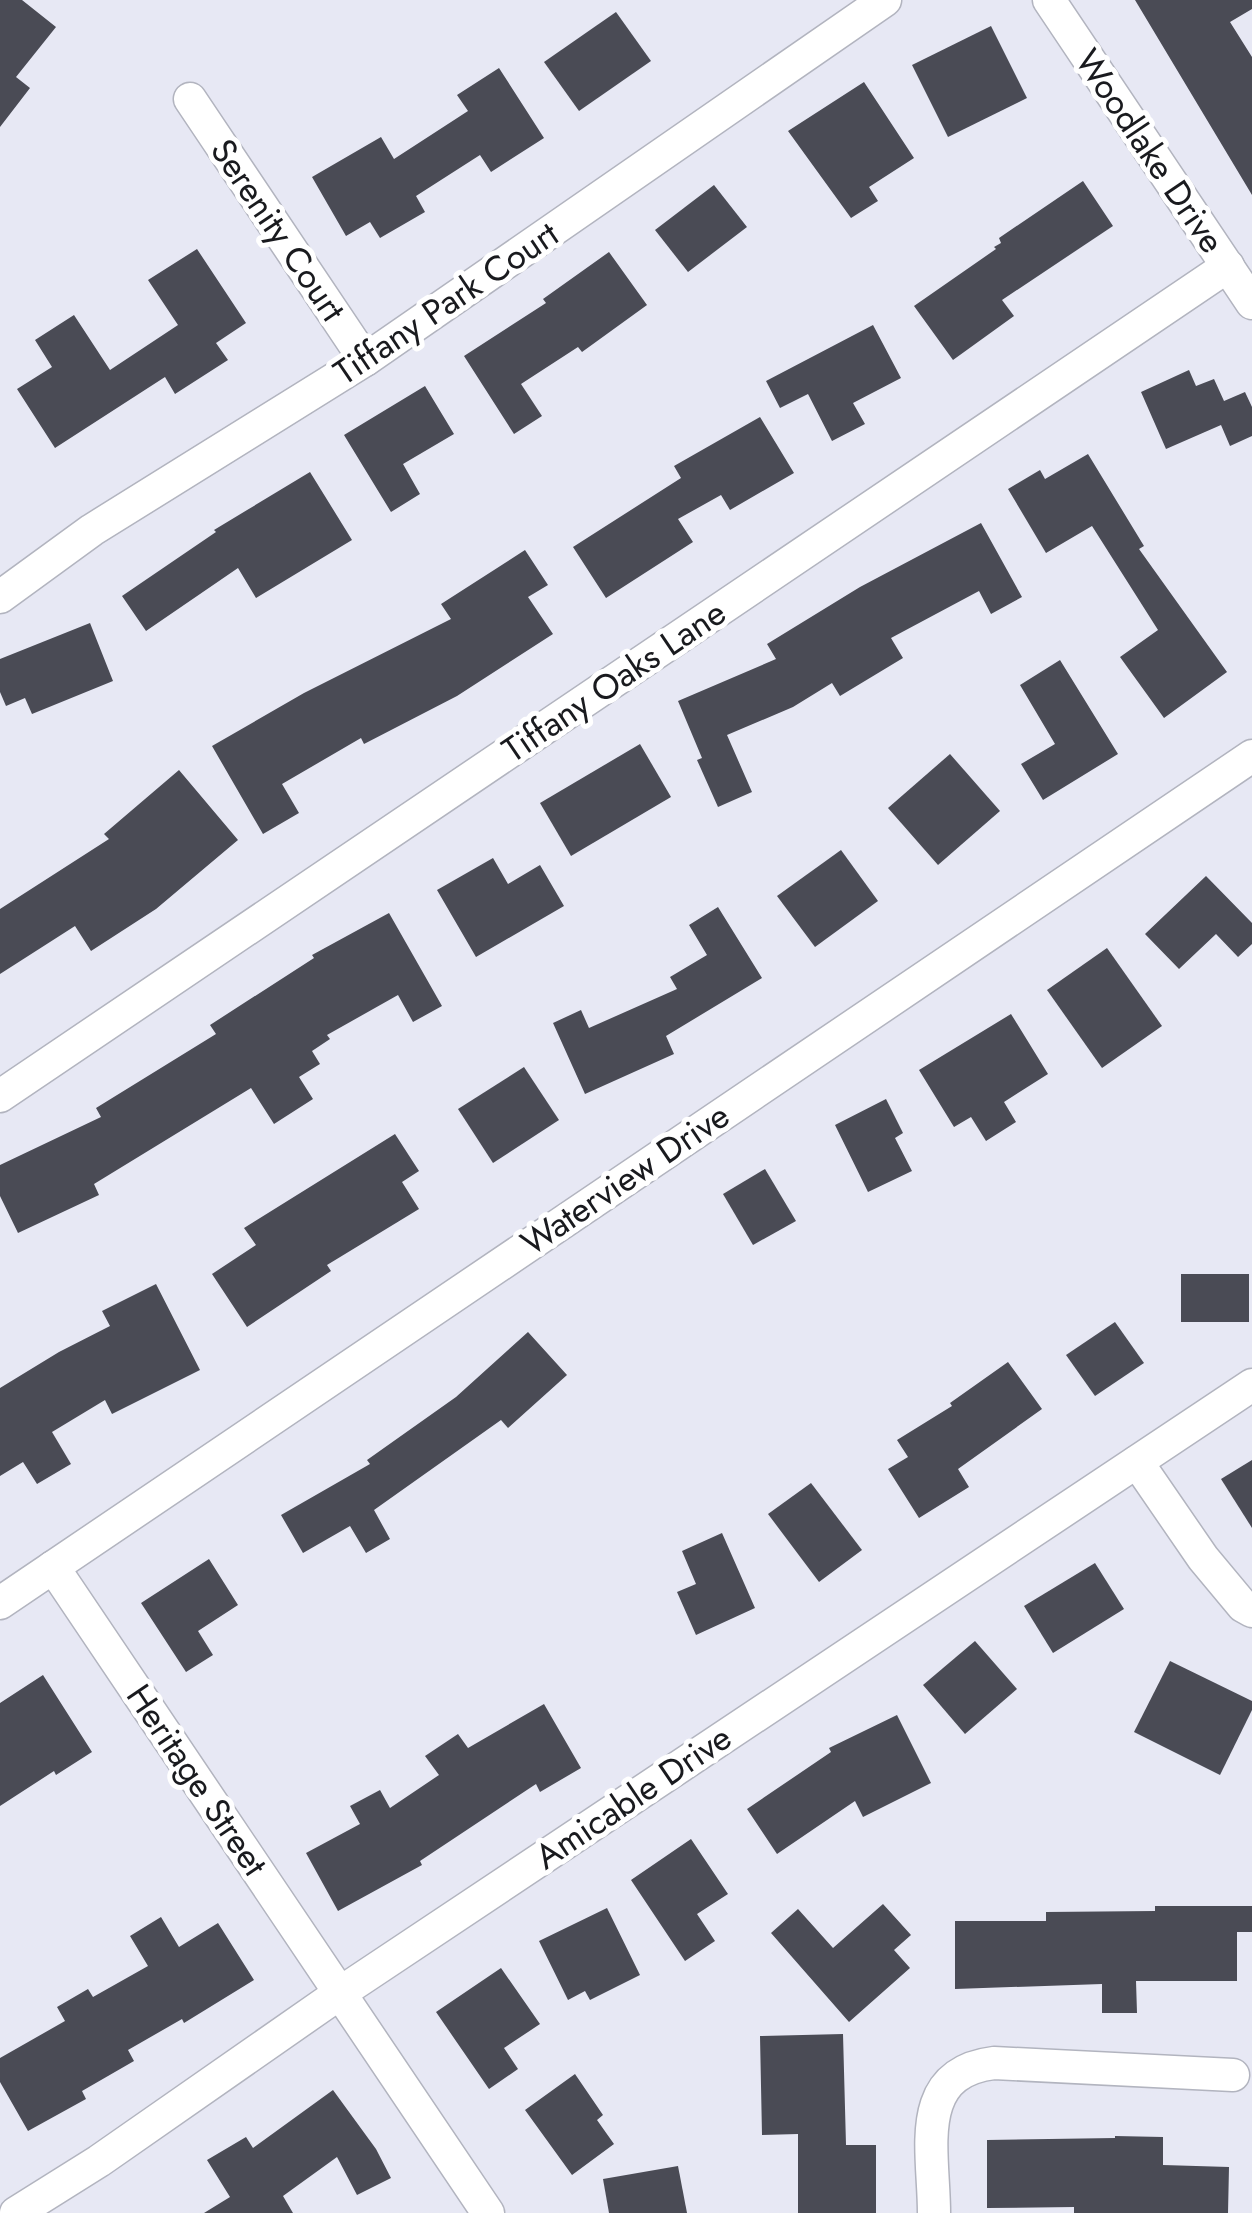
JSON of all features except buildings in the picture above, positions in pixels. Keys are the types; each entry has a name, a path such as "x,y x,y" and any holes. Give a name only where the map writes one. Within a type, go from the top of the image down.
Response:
{"street":[{"name":"Tiffany Park Court","path":"0,597 92,530 365,360 885,0"},
{"name":"Woodlake Drive","path":"1049,0 1252,302"},
{"name":"Serenity Court","path":"190,99 365,360"},
{"name":"Tiffany Oaks Lane","path":"0,1096 1228,266"},
{"name":"Waterview Drive","path":"0,1603 1252,756"},
{"name":"Amicable Drive","path":"16,2213 1252,1384"},
{"path":"1137,1462 1203,1558 1243,1606 1252,1611"},
{"name":"Heritage Street","path":"53,1567 488,2213"},
{"path":"934,2213 934,2112 945,2083 965,2068 994,2062 1233,2075"}]}
